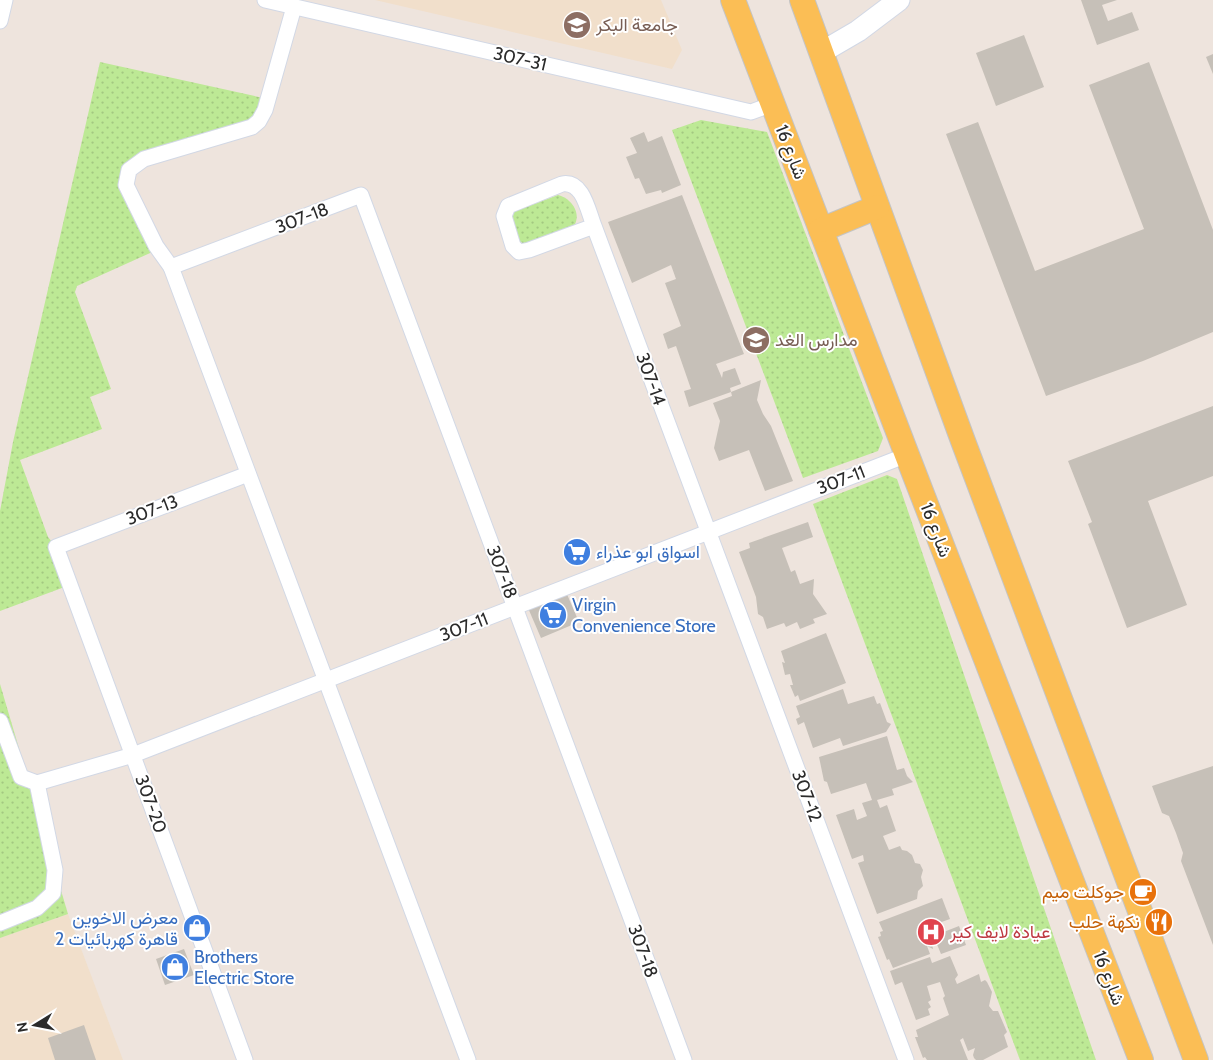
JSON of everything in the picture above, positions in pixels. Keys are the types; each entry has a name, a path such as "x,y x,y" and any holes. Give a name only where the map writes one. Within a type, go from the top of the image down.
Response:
{"main road":[{"name":"شارع 16","path":"733,0 1141,1060"},
{"path":"802,0 963,441 1196,1060"},
{"path":"821,230 877,207"}],"street":[{"path":"0,21 5,0"},
{"name":"307-31","path":"265,0 751,112 773,104"},
{"path":"822,52 863,28 899,0"},
{"path":"294,7 265,110 259,121 252,127 144,159 129,170 126,184 156,246 171,267 468,1060"},
{"name":"307-14","path":"594,226 520,252 513,246 504,216 508,206 566,183 579,188 594,226 708,532"},
{"name":"307-18","path":"171,267 361,195 684,1060"},
{"name":"307-11","path":"36,783 133,755 907,455"},
{"name":"307-13","path":"56,547 248,474"},
{"name":"307-12","path":"708,532 906,1060"},
{"name":"307-20","path":"56,547 246,1060"},
{"path":"0,721 21,777 36,783 55,870 53,893 37,908 0,923"}],"shaded area":[{"name":"جامعة البكر","path":"375,0 661,0 682,50 672,69"},
{"path":"68,914 123,1060 0,1060 0,938"}],"green space":[{"path":"100,62 268,99 259,121 144,159 126,185 159,249 77,286 75,292 111,389 90,397 102,429 20,460 48,537 56,547 70,585 0,611 0,511 13,442"},
{"path":"701,120 767,132 883,438 878,451 803,478 672,130"},
{"path":"558,195 567,199 574,207 577,216 574,226 525,244 518,241 511,215 513,212"},
{"path":"887,475 897,479 1096,1060 1020,1060 813,504"},
{"path":"0,684 68,914 0,938"}],"building":[{"path":"1081,0 1117,0 1102,5 1108,21 1132,12 1139,30 1097,45"},
{"path":"1024,35 1044,87 996,106 976,53"},
{"path":"1213,54 1213,74 1206,57"},
{"path":"1149,62 1213,230 1213,332 1143,361 1046,396 946,134 978,122 1035,271 1144,229 1089,85"},
{"path":"644,132 648,142 662,136 681,185 662,193 661,190 646,194 639,178 635,179 626,157 637,153 630,138"},
{"path":"682,195 744,354 716,364 722,378 723,372 735,368 741,384 730,388 731,392 689,407 684,391 691,389 676,346 668,349 663,334 681,326 665,283 676,279 671,265 632,283 608,222"},
{"path":"761,380 757,400 771,426 793,481 765,491 749,450 719,461 714,448 720,421 713,403 732,396 731,392"},
{"path":"1213,406 1213,476 1148,501 1187,605 1127,628 1088,524 1092,522 1068,461"},
{"path":"808,522 813,537 782,548 791,572 795,570 800,584 814,579 813,594 827,614 813,619 815,623 800,629 797,622 786,627 784,623 767,629 763,617 758,614 756,597 739,552 750,548 749,543"},
{"path":"566,592 579,622 541,638 528,608"},
{"path":"826,633 846,683 800,701 798,695 795,697 790,685 793,685 790,674 785,675 782,662 785,663 781,651"},
{"path":"843,689 848,704 874,696 877,704 880,703 887,722 891,724 886,732 843,746 840,738 813,748 804,722 798,725 796,719 800,717 796,706"},
{"path":"887,736 897,770 904,768 907,776 913,782 892,789 894,795 877,800 880,808 887,805 896,831 883,836 889,850 900,846 902,850 912,855 915,863 920,864 923,870 921,877 923,886 918,891 917,899 877,914 858,863 864,861 863,855 852,859 836,815 854,809 857,820 867,816 862,803 872,800 866,783 831,794 827,782 824,781 819,757"},
{"path":"1213,766 1213,945 1181,861 1183,853 1176,833 1169,816 1162,813 1152,786"},
{"path":"942,898 950,919 933,925 936,935 959,926 966,945 941,954 936,942 932,944 933,949 927,946 930,954 893,968 889,959 887,960 878,937 881,936 880,932 883,931 879,922"},
{"name":"Brothers Electric Store","path":"184,949 194,975 165,985 156,959"},
{"path":"950,956 958,975 955,979 957,984 979,974 981,982 985,980 987,982 992,992 989,1006 993,1011 998,1011 1007,1032 1004,1035 1008,1047 983,1060 976,1060 974,1058 975,1048 968,1051 963,1038 960,1040 968,1060 927,1060 925,1057 923,1058 915,1037 918,1037 916,1030 949,1015 940,982 927,986 931,1000 928,1002 931,1007 928,1009 930,1015 916,1020 902,982 895,985 890,971 930,957 932,963"},
{"path":"84,1025 96,1060 55,1060 48,1038"}],"place":[{"name":"جامعة البكر","path":"577,25"},
{"name":"مدارس الغد","path":"756,340"},
{"name":"اسواق ابو عذراء","path":"577,552"},
{"name":"Virgin Convenience Store","path":"553,615"},
{"name":"جوكلت ميم","path":"1143,892"},
{"name":"نكهة حلب","path":"1159,922"},
{"name":"معرض الاخوين قاهرة كهربائيات 2","path":"197,928"},
{"name":"عيادة لايف كير","path":"931,932"},
{"name":"Brothers Electric Store","path":"175,967"}]}
